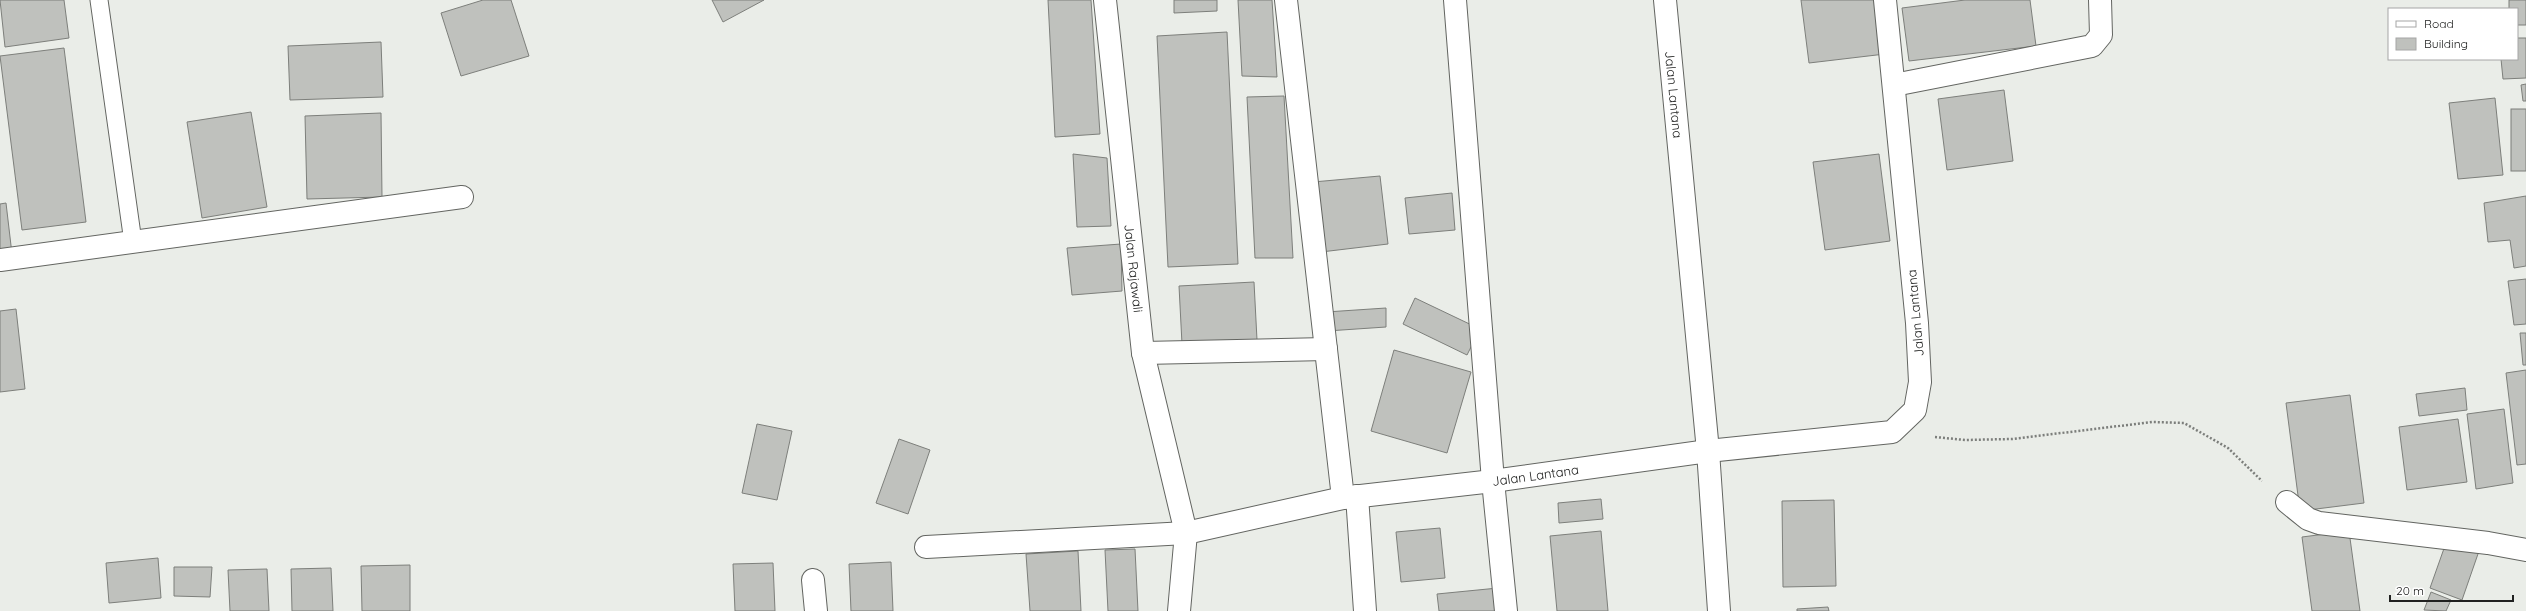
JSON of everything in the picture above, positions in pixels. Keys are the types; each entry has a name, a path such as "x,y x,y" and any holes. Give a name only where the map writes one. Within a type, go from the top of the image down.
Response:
{"street":[{"name":"Jalan Rajawali","path":"1105,0 1144,353 1186,533 1179,611"},
{"path":"1286,0 1326,349 1350,497 1365,611"},
{"path":"926,547 1186,533 1350,497 1493,481 1455,0"},
{"name":"Jalan Lantana","path":"1665,0 1708,452 1719,611"},
{"name":"Jalan Lantana","path":"1506,611 1493,481 1708,452 1892,432 1915,410 1920,382 1917,323 1885,0"},
{"path":"1894,85 2092,46 2101,35 2100,0"},
{"path":"0,260 462,197"},
{"path":"1144,353 1326,349"},
{"path":"2287,502 2308,519 2319,523 2488,543 2526,550"},
{"path":"813,580 816,611"}],"lane":[{"path":"99,0 133,242"}],"path":[{"path":"1892,432 1965,440 2012,439 2152,422 2184,423 2208,435 2228,448 2287,502"}],"building":[{"path":"0,0 64,0 69,38 5,47"},
{"path":"483,0 511,0 529,56 461,76 441,13"},
{"path":"712,0 764,0 723,22"},
{"path":"1048,0 1091,0 1100,134 1055,137"},
{"path":"1174,0 1217,0 1217,11 1174,13"},
{"path":"1238,0 1272,0 1277,77 1242,76"},
{"path":"1801,0 1878,0 1885,54 1809,63"},
{"path":"1965,0 2030,0 2036,46 1909,61 1902,8"},
{"path":"2509,0 2526,0 2526,25 2518,25 2518,8 2509,8"},
{"path":"1227,32 1238,264 1168,267 1157,36"},
{"path":"2518,38 2526,38 2526,78 2503,79 2501,60 2518,60"},
{"path":"381,42 383,97 290,100 288,46"},
{"path":"64,48 86,222 22,230 0,56"},
{"path":"2526,84 2526,101 2523,101 2521,85"},
{"path":"2004,90 2013,161 1947,170 1938,99"},
{"path":"1284,96 1293,258 1255,258 1247,97"},
{"path":"2495,98 2503,175 2458,179 2449,103"},
{"path":"2511,109 2526,109 2526,171 2511,171"},
{"path":"251,112 267,207 202,218 187,122"},
{"path":"381,113 382,197 307,199 305,116"},
{"path":"1073,154 1107,158 1111,226 1077,227"},
{"path":"1879,154 1890,241 1825,250 1813,162"},
{"path":"1380,176 1388,244 1321,252 1313,182"},
{"path":"1452,193 1455,230 1409,234 1405,198"},
{"path":"2526,196 2526,266 2514,268 2510,240 2488,242 2484,203"},
{"path":"6,203 12,254 0,255 0,204"},
{"path":"1121,244 1122,291 1072,295 1067,248"},
{"path":"2526,279 2526,324 2514,325 2508,281"},
{"path":"1254,282 1257,340 1182,344 1179,286"},
{"path":"1415,298 1480,329 1467,355 1403,324"},
{"path":"1386,308 1386,327 1327,331 1326,312"},
{"path":"16,309 25,389 0,392 0,311"},
{"path":"2520,333 2526,333 2526,365 2523,365"},
{"path":"1394,350 1471,372 1447,453 1371,431"},
{"path":"2526,370 2526,464 2517,465 2506,373"},
{"path":"2465,388 2467,410 2419,416 2416,394"},
{"path":"2350,395 2364,503 2300,511 2286,403"},
{"path":"2504,409 2513,483 2476,489 2467,414"},
{"path":"2458,419 2467,482 2407,490 2399,427"},
{"path":"757,424 792,431 777,500 742,493"},
{"path":"899,439 930,450 908,514 876,503"},
{"path":"1601,499 1603,519 1559,523 1558,503"},
{"path":"1834,500 1836,586 1783,587 1782,501"},
{"path":"1440,528 1445,578 1401,582 1396,532"},
{"path":"1601,531 1608,611 1557,611 1550,536"},
{"path":"2349,531 2360,611 2312,611 2302,537"},
{"path":"2447,540 2479,551 2462,600 2430,588"},
{"path":"1135,549 1138,611 1108,611 1105,550"},
{"path":"1078,551 1081,611 1030,611 1026,554"},
{"path":"158,558 161,598 109,603 106,563"},
{"path":"891,562 893,611 851,611 849,564"},
{"path":"773,563 775,611 735,611 733,564"},
{"path":"410,565 410,611 362,611 361,566"},
{"path":"174,567 212,567 210,597 174,596"},
{"path":"331,568 333,611 292,611 291,569"},
{"path":"267,569 269,611 230,611 228,570"},
{"path":"1498,588 1500,611 1439,611 1437,594"},
{"path":"2431,592 2451,600 2446,611 2424,610"},
{"path":"1828,607 1829,611 1797,611 1797,609"}]}
